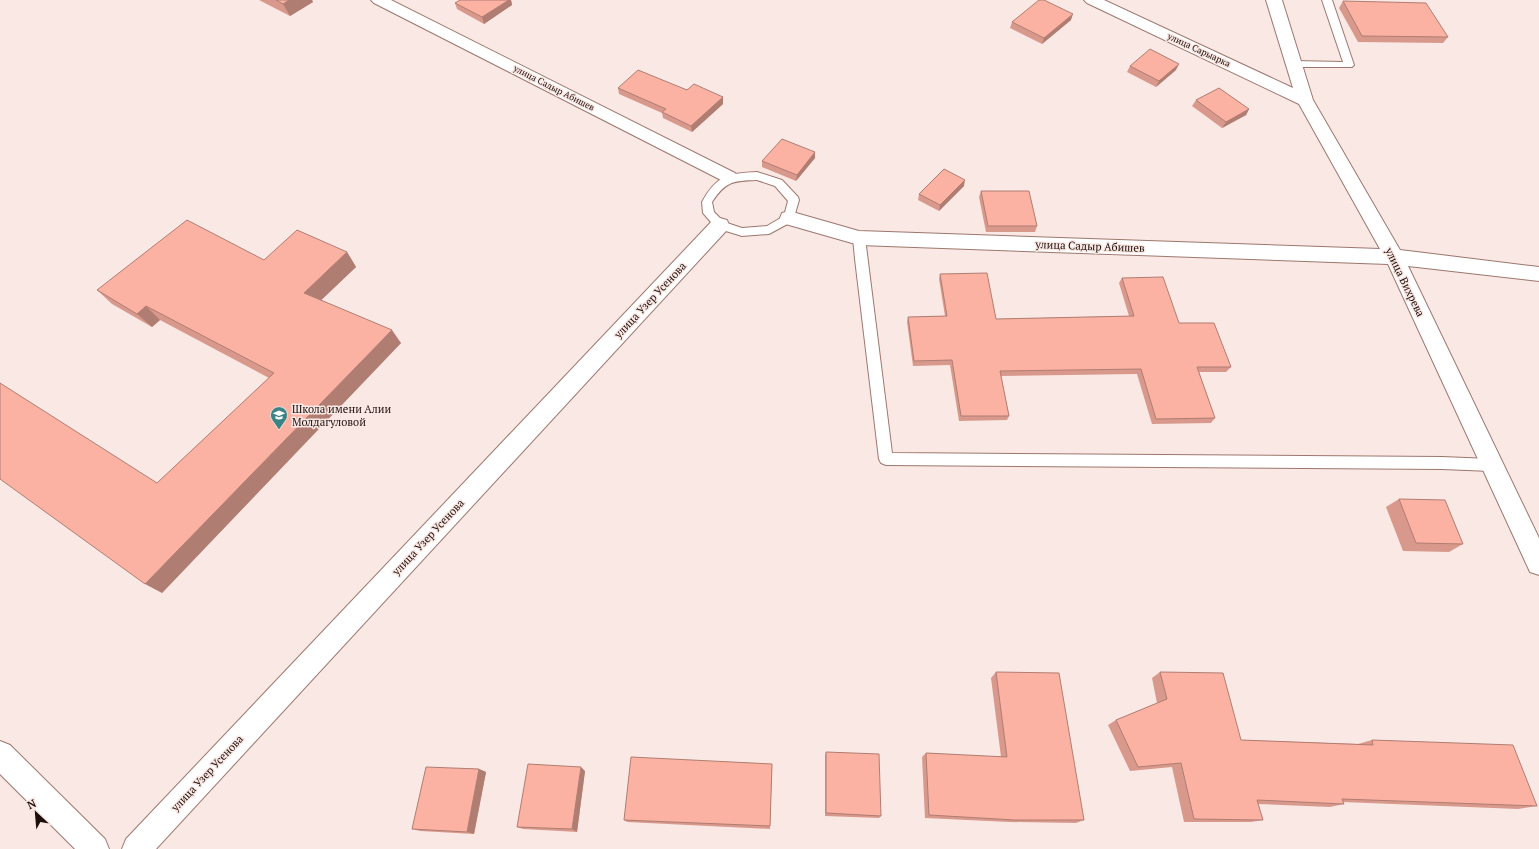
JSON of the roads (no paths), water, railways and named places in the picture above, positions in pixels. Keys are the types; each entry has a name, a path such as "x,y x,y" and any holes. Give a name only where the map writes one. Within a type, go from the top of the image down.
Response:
{"street":[{"name":"улица Садыр Абишев","path":"379,0 409,8 729,177"},
{"name":"улица Сарыарка","path":"1092,0 1305,100"},
{"name":"улица Вихрева","path":"1274,0 1305,100 1394,257 1539,564"},
{"name":"улица Садыр Абишев","path":"789,218 859,238 1394,257 1539,274"},
{"name":"улица Узер Усенова","path":"136,849 720,225"},
{"path":"0,755 95,849"}],"lane":[{"path":"1294,64 1349,66 1326,0"},
{"path":"757,176 774,179 783,186 794,200 789,218 769,230 742,232 720,225 709,214 707,202 714,189 729,177 757,176"},
{"path":"859,238 886,459 1434,463 1491,465"}],"place":[{"name":"Школа имени Алии Молдагуловой","path":"279,430"}]}
